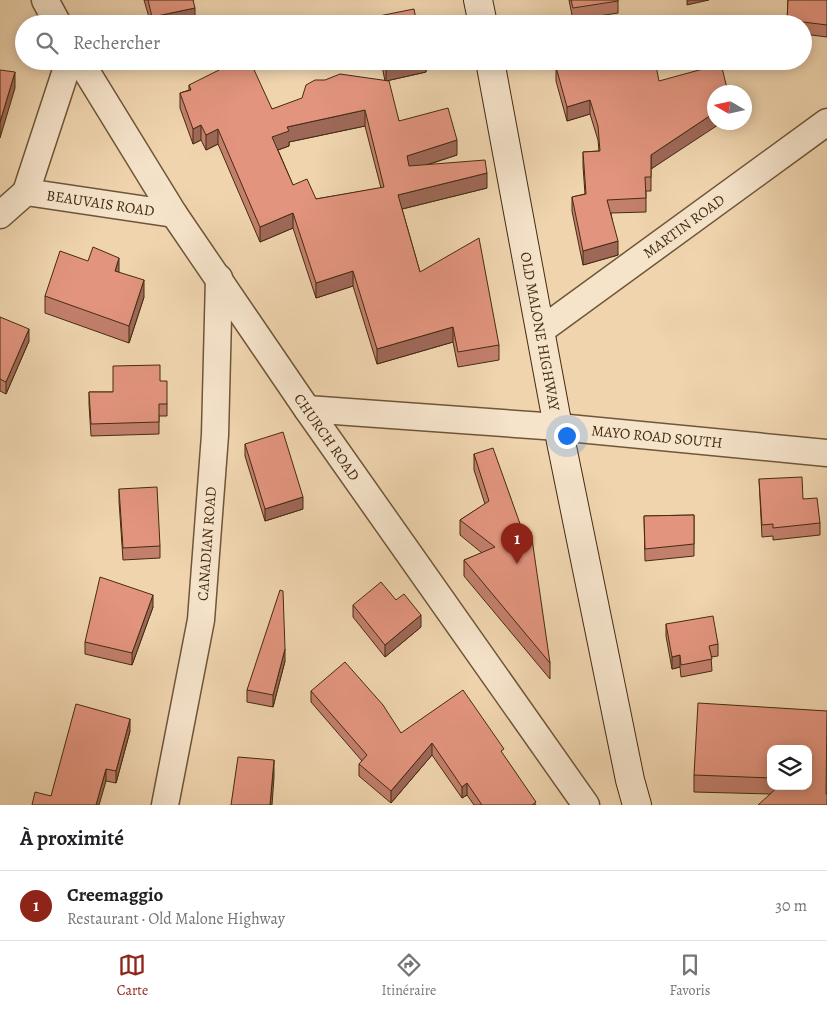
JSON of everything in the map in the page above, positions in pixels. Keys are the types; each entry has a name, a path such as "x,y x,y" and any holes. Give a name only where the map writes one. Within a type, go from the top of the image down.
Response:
{"street":[{"path":"45,0 53,15"},
{"path":"478,0 481,15"},
{"name":"BEAUVAIS ROAD","path":"0,215 26,192 66,70"},
{"name":"CHURCH ROAD","path":"86,70 174,214 307,409 586,805"},
{"name":"OLD MALONE HIGHWAY","path":"492,70 558,427 630,780 637,805"},
{"name":"MARTIN ROAD","path":"540,331 827,122"},
{"name":"BEAUVAIS ROAD","path":"26,192 174,214"},
{"name":"CANADIAN ROAD","path":"164,805 201,620 215,435 219,278"},
{"name":"MAYO ROAD SOUTH","path":"307,409 558,427 827,453"}],"building":[{"path":"148,0 193,0 195,8 162,15 152,15"},
{"path":"571,0 618,0 618,1 573,8"},
{"path":"788,0 827,0 827,25 812,23 812,15 787,15"},
{"path":"414,9 415,15 384,15"},
{"path":"0,70 15,72 0,122"},
{"path":"219,70 254,70 272,109 302,98 306,85 315,80 325,80 340,74 389,81 399,121 448,108 457,140 407,156 409,166 485,160 487,173 398,195 420,272 479,238 499,345 458,352 453,327 377,349 353,271 316,283 293,213 260,227 218,129 206,135 201,125 193,129 180,93 191,90 189,85","holes":["365,110 384,187 316,199 307,179 293,185 272,137 289,131 287,127"]},
{"path":"557,70 657,70 659,81 699,70 722,70 726,85 707,85 707,118 651,155 651,177 645,177 646,198 607,200 618,241 583,251 572,197 586,194 583,152 600,151 598,126 590,100 567,107"},
{"path":"93,247 119,258 115,271 144,280 129,326 45,296 60,251 88,261"},
{"path":"0,317 29,329 6,382 0,379"},
{"path":"160,365 160,381 167,381 167,404 159,404 159,422 91,424 89,392 113,392 113,366"},
{"path":"283,432 303,497 265,509 245,444"},
{"path":"493,448 524,535 531,532 550,663 464,560 495,547 460,520 489,501 474,454"},
{"path":"802,477 803,499 817,498 820,523 773,528 773,524 762,525 759,479"},
{"path":"157,487 160,546 123,548 119,489"},
{"path":"694,515 694,544 645,549 644,516"},
{"path":"100,577 153,595 132,653 85,642"},
{"path":"381,582 396,600 404,594 421,615 385,645 353,605"},
{"path":"280,590 283,591 285,649 273,695 247,690"},
{"path":"713,616 718,644 709,646 712,659 681,665 680,655 672,657 666,624"},
{"path":"345,662 383,705 401,733 463,690 504,749 501,751 536,802 532,805 482,805 467,783 462,787 432,743 391,791 359,764 367,755 311,691"},
{"path":"698,703 827,711 827,805 758,805 775,790 812,790 812,745 767,745 767,778 694,775"},
{"path":"76,704 130,719 116,771 106,769 96,805 32,805 35,792 51,796"},
{"path":"238,757 274,760 270,805 231,805"}],"place":[{"name":"Creemaggio","path":"517,564"}]}
